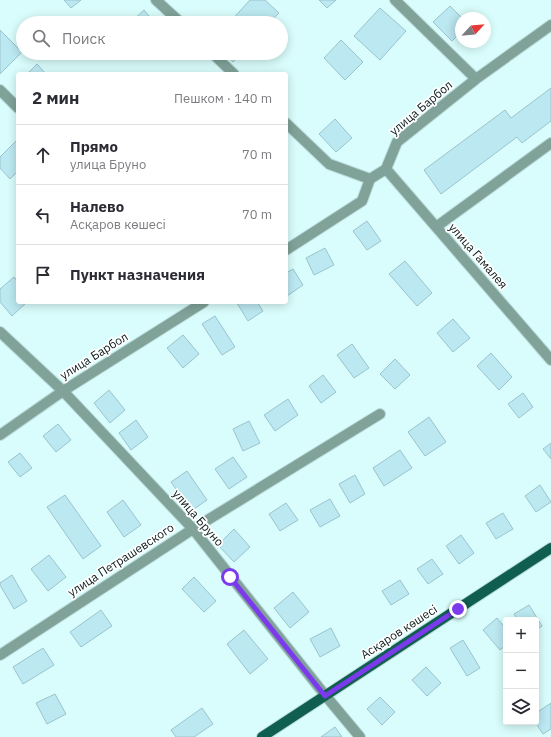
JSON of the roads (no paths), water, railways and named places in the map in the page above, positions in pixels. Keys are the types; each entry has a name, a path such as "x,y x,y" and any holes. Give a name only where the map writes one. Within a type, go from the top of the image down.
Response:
{"main road":[{"name":"Асқаров көшесі","path":"262,737 551,548"}],"street":[{"path":"156,0 173,16"},
{"path":"395,0 476,79"},
{"name":"улица Барбол","path":"386,169 397,142 476,79 551,25"},
{"path":"219,60 232,72"},
{"path":"0,90 16,106"},
{"path":"288,125 329,164 370,179"},
{"path":"436,227 551,143"},
{"path":"288,249 362,201 370,179 386,169"},
{"name":"улица Гамалея","path":"386,169 551,360"},
{"name":"улица Барбол","path":"0,435 63,391 201,304"},
{"name":"улица Бруно","path":"0,332 63,391 193,529 325,696 360,737"},
{"name":"улица Петрашевского","path":"0,655 193,529 380,414"}]}
